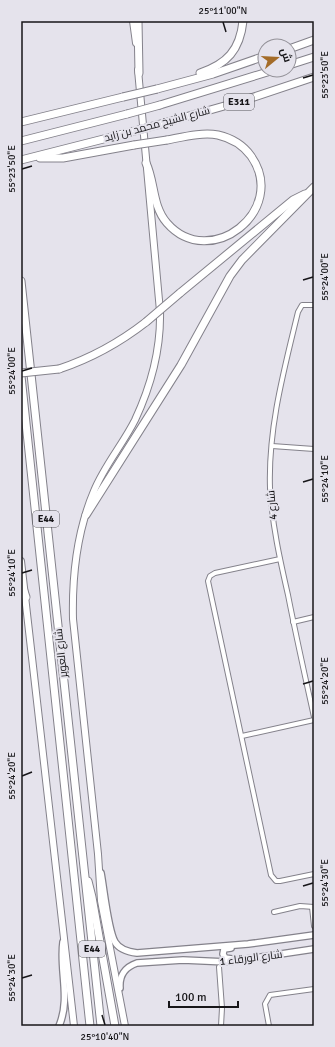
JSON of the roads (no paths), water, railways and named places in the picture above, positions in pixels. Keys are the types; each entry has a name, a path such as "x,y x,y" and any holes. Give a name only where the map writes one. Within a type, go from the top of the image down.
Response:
{"highway":[{"path":"138,21 139,73"},
{"path":"165,87 174,82 210,69 225,61 236,48 242,33 244,21"},
{"path":"297,46 314,40"},
{"path":"297,62 314,57"},
{"path":"25,122 213,74 257,59"},
{"name":"شارع الشيخ محمد بن زايد","path":"21,141 160,105 257,75"},
{"name":"شارع الشيخ محمد بن زايد","path":"21,160 131,132 242,101 314,77"},
{"path":"35,157 63,158 167,140 202,135 217,135 231,140 244,148 253,159 260,179 258,203 250,218 237,230 222,238 206,240 184,236 171,227 158,209 146,163"},
{"path":"86,515 181,365 230,276 242,260 312,189"},
{"path":"21,375 59,369 83,361 105,350 146,322 293,200 312,189"},
{"name":"شارع العوير","path":"21,281 101,1026"},
{"name":"شارع العوير","path":"21,375 72,873 90,1026"},
{"path":"21,582 26,597"},
{"path":"84,872 92,897 115,1026"}],"main road":[{"path":"125,1026 101,901 98,854 73,619 72,586 77,554 86,515 94,490 135,420 150,383 157,357 160,311 133,21"},
{"path":"21,561 74,1026"},
{"name":"شارع الورقاء 1","path":"98,854 115,943 128,952 248,944 314,935"},
{"path":"59,1026 65,1000 62,959 64,933"},
{"path":"244,960 227,959 223,956 223,952 226,948 248,944"},
{"name":"شارع الورقاء 1","path":"120,999 120,981 122,974 130,966 140,963 183,960 222,962 314,949"}],"street":[{"name":"شارع 4","path":"314,305 302,305 298,312 279,391 272,446 271,492 280,559 314,716"},
{"path":"272,446 314,449"},
{"path":"280,559 214,573 210,576 208,581 271,875 273,878 280,881 314,874"},
{"path":"293,622 314,617"},
{"path":"242,736 314,720"},
{"path":"274,912 300,906 313,907 314,926"},
{"path":"219,967 222,1008 221,1026"},
{"path":"269,1026 265,1008 268,997 276,993 314,989"}]}
